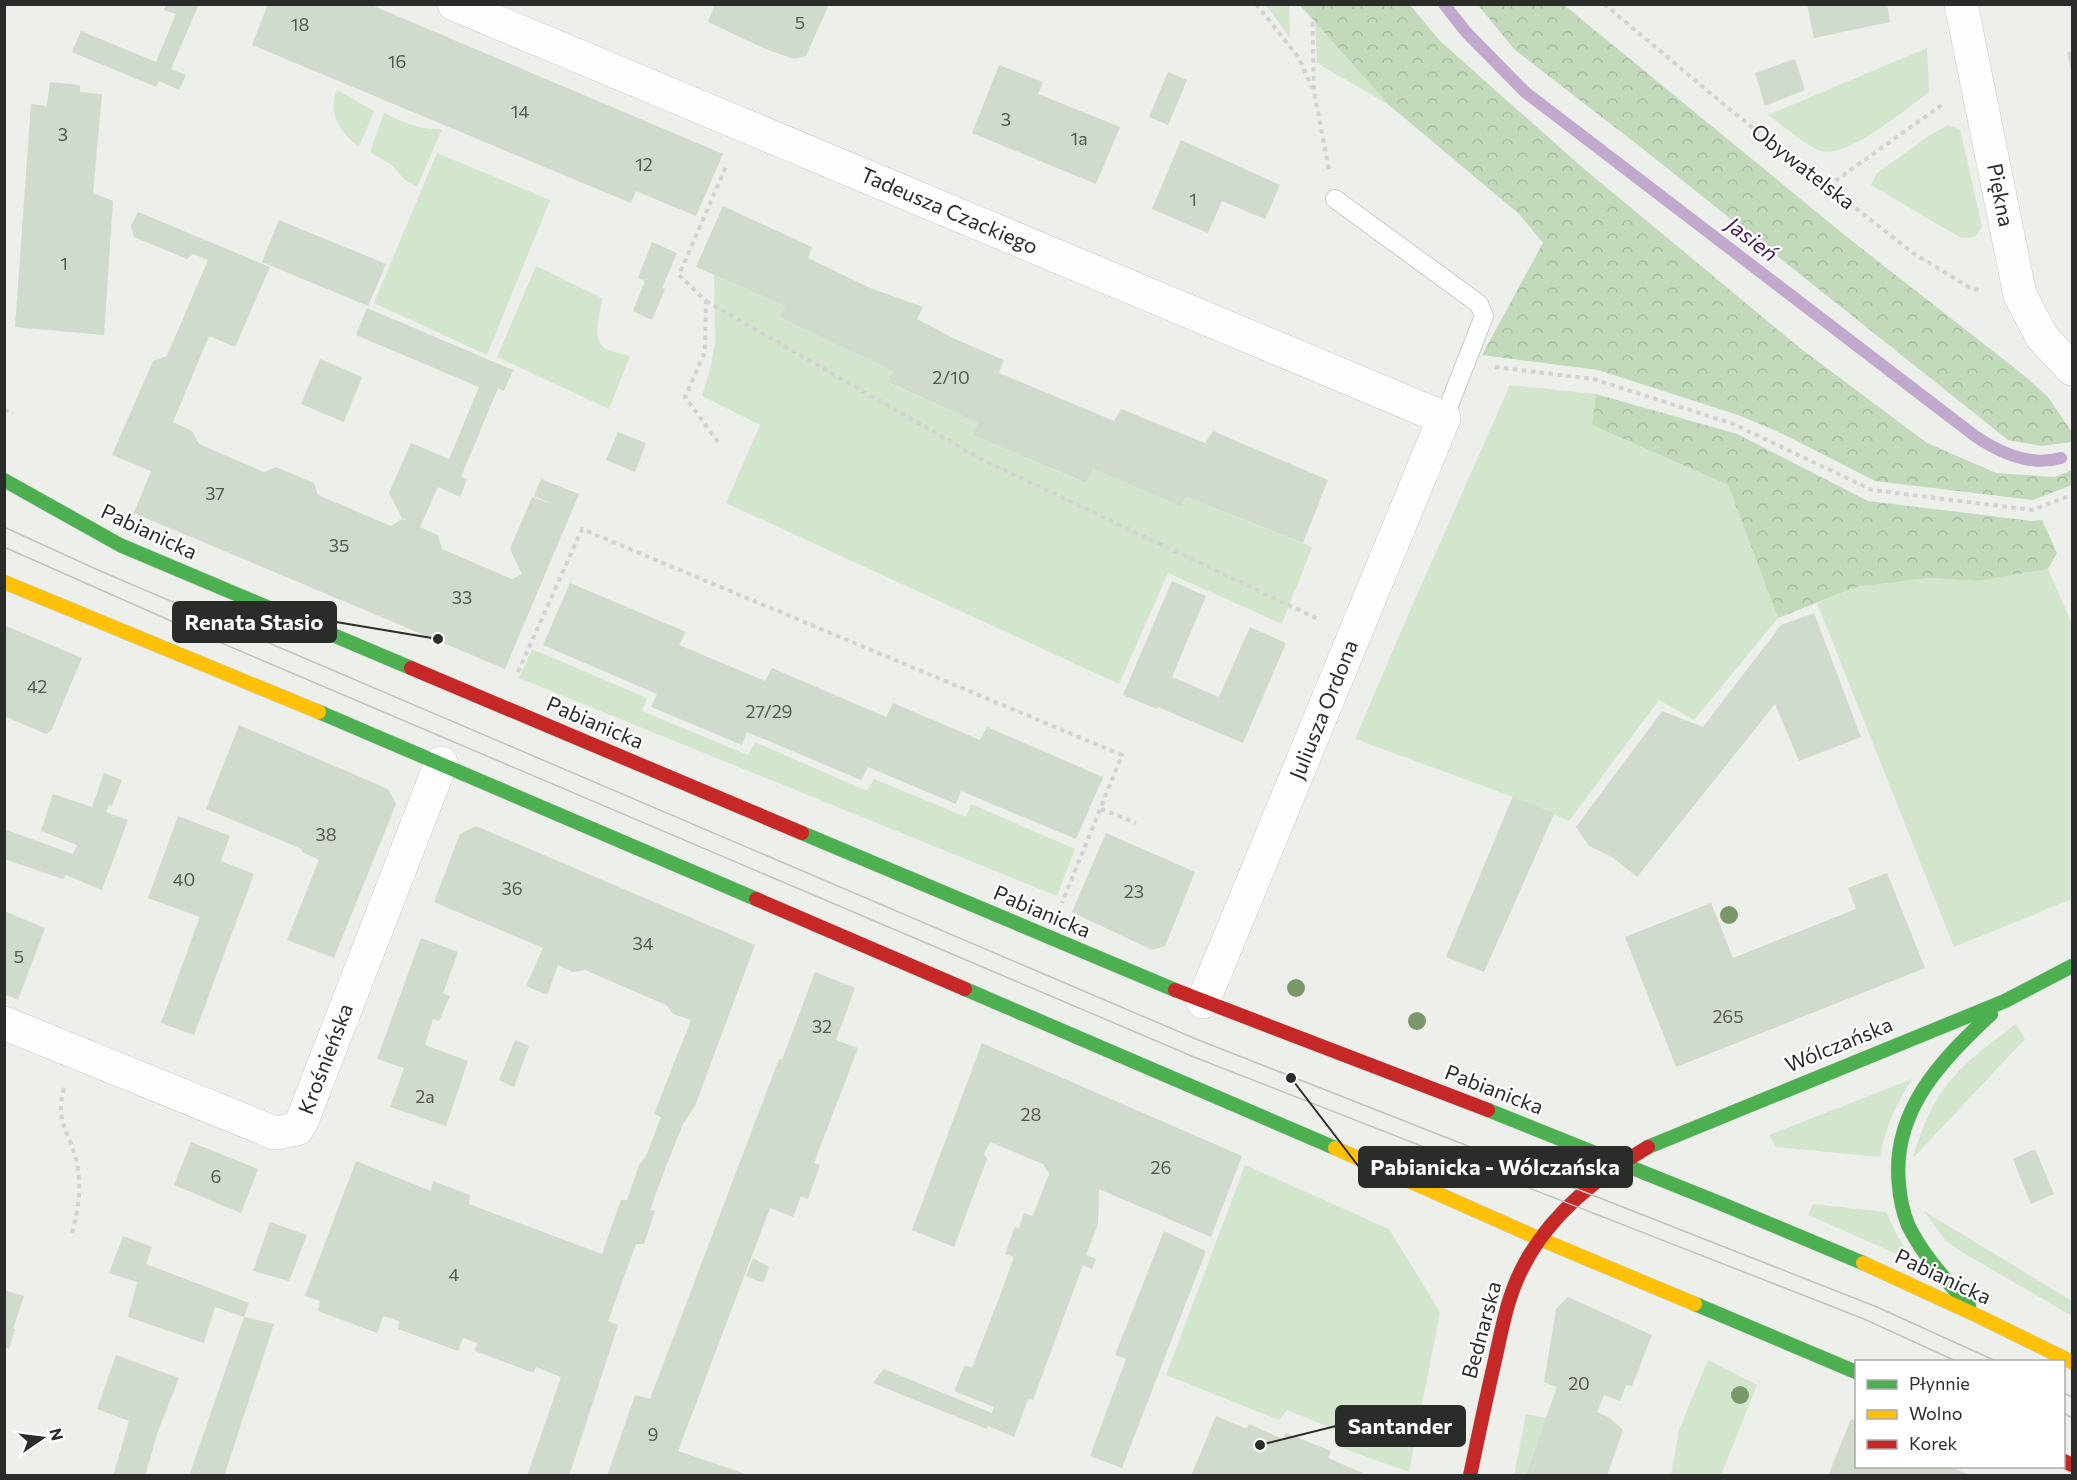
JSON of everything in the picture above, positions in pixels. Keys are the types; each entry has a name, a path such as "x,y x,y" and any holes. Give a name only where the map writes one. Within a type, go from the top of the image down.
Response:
{"street":[{"name":"Tadeusza Czackiego","path":"454,4 1444,418"},
{"name":"Piękna","path":"1961,4 2020,295 2042,337 2073,369"},
{"name":"Juliusza Ordona","path":"1203,1002 1444,418"},
{"path":"4,460 14,485"},
{"name":"Pabianicka","path":"14,485 120,545 1203,1002 1621,1162 1876,1269 2073,1362"},
{"path":"4,582 441,763 1438,1192 1540,1239 1855,1371"},
{"name":"Krośnieńska","path":"4,1023 275,1133 297,1130 441,763"},
{"name":"Wólczańska","path":"1621,1162 1704,1122 2006,1000 2073,966"},
{"path":"1978,1316 1940,1274 1910,1228 1897,1185 1895,1158 1900,1134 1910,1108 1934,1071 1966,1035 2006,1000"},
{"name":"Bednarska","path":"1470,1476 1508,1303 1525,1263 1540,1239 1583,1191 1621,1162"}],"lane":[{"path":"1335,199 1479,304 1484,316 1444,418"}],"path":[{"path":"1256,4 1299,58 1314,91"},
{"path":"1312,4 1314,91 1335,199"},
{"name":"Obywatelska","path":"1604,4 1733,112 1913,253 1972,289 2020,295"},
{"path":"1828,186 1977,82"},
{"path":"727,164 679,274 706,301 981,459 1322,621"},
{"path":"706,301 705,352 685,397 718,442"},
{"path":"1464,369 1497,367 1593,380 1731,423 1872,490 2032,510 2073,495"},
{"path":"4,410 13,413"},
{"path":"517,676 582,529 1122,755 1061,905"},
{"path":"1101,809 1136,823"},
{"path":"65,1082 60,1103 61,1122 77,1162 80,1181 79,1205 72,1233"}],"green space":[{"path":"1266,5 1289,5 1290,38"},
{"path":"1300,5 1410,5 1440,41 1583,168 1800,348 1927,443 1996,473 2055,477 2072,470 2072,485 2033,500 1875,481 1785,435 1741,416 1598,370 1482,355 1543,243 1519,214 1389,105"},
{"path":"1478,5 1564,5 1847,237 2026,377 2047,396 2072,432 2072,442 2041,446 2008,440 1515,50"},
{"path":"1315,21 1389,105 1317,63"},
{"path":"1927,48 1929,92 1892,120 1846,147 1832,151 1816,149 1768,115"},
{"path":"337,90 374,111 359,147 341,129 335,115 334,99"},
{"path":"384,113 412,125 442,129 417,187 404,179 393,166 370,152"},
{"path":"1948,125 1960,129 1982,226 1975,237 1961,238 1871,185 1877,173"},
{"path":"437,153 550,200 487,355 374,303"},
{"path":"536,266 602,298 598,339 606,349 630,356 609,409 497,357"},
{"path":"714,275 785,306 779,317 893,371 889,383 978,423 972,435 1085,483 1093,469 1180,506 1186,497 1312,547 1282,624 1168,573 1119,684 726,503 760,425 702,396 715,342"},
{"path":"1510,385 1596,394 1592,425 1728,485 1778,618 1694,720 1659,700 1569,821 1519,799 1355,739"},
{"path":"1596,394 1737,434 1868,501 2032,521 2042,520 2057,553 2048,569 1977,581 1929,578 1856,587 1778,618 1728,485 1592,425"},
{"path":"2048,569 2072,624 2072,899 1954,947 1817,603 1856,587 1929,578 1977,581"},
{"path":"532,649 647,698 642,711 748,755 755,742 867,791 874,779 966,817 971,804 1075,849 1057,896 519,678"},
{"path":"2016,1024 2025,1039 1913,1158 1930,1112 1951,1080 1978,1053"},
{"path":"1912,1079 1892,1116 1880,1157 1776,1147 1769,1135"},
{"path":"1245,1165 1389,1229 1440,1312 1409,1472 1336,1446 1339,1431 1287,1410 1279,1420 1166,1375"},
{"path":"1813,1204 1886,1212 1898,1237 1915,1262 1808,1215"},
{"path":"1924,1211 2072,1301 2072,1316 1946,1241"},
{"path":"1708,1360 1757,1385 1721,1475 1671,1475 1679,1430"},
{"path":"1526,1414 1546,1418 1525,1475 1514,1476"}],"building":[{"path":"166,4 199,4 171,69 186,75 179,90 159,81 156,87 72,52 81,31 156,62 176,14 164,10"},
{"path":"268,4 369,4 723,154 696,216 636,191 631,203 252,45"},
{"path":"715,4 829,4 806,56 794,59 768,50 708,22"},
{"path":"1807,4 1887,4 1890,22 1814,38"},
{"path":"2072,51 2072,75 2067,52"},
{"path":"1795,59 1805,90 1765,106 1755,73"},
{"path":"999,65 1043,82 1038,94 1120,127 1096,184 972,133"},
{"path":"1168,72 1187,80 1168,125 1149,117"},
{"path":"50,82 80,85 80,92 102,94 93,193 113,201 104,335 15,327 31,104 47,106"},
{"path":"1181,140 1280,185 1265,219 1222,201 1208,233 1152,209"},
{"path":"723,206 812,247 808,258 870,288 923,307 917,319 955,339 1004,360 999,373 1114,421 1121,409 1205,443 1213,431 1328,480 1303,543 1186,497 1180,506 1093,469 1086,483 972,435 978,423 888,382 893,371 779,317 785,306 696,267"},
{"path":"138,212 270,267 235,347 209,336 173,422 192,431 199,444 264,472 276,467 314,483 318,495 391,526 402,519 408,521 402,518 389,493 411,443 449,459 479,387 356,335 367,308 513,370 504,391 498,388 461,477 467,479 460,497 438,487 420,527 438,535 442,549 512,579 522,574 510,549 532,497 552,504 534,496 541,479 579,494 505,669 134,513 151,471 112,455 153,361 167,356 208,260 193,254 187,259 134,237 131,226"},
{"path":"279,220 386,264 368,306 262,262"},
{"path":"652,242 677,253 662,288 665,289 652,320 633,311 645,281 638,278"},
{"path":"320,359 362,377 344,422 301,404"},
{"path":"618,432 646,443 635,472 606,460"},
{"path":"1172,581 1206,596 1172,677 1219,697 1250,627 1286,643 1243,743 1158,707 1157,709 1123,695"},
{"path":"570,583 686,632 679,645 765,681 772,668 886,717 893,703 980,740 987,727 1103,777 1076,839 961,791 956,804 868,767 861,780 747,732 742,745 651,707 657,694 543,645"},
{"path":"1814,613 1861,737 1799,761 1775,704 1637,877 1612,857 1589,846 1576,827 1662,711 1703,727 1781,625"},
{"path":"4,625 82,658 51,731 46,734 4,716"},
{"path":"239,725 388,789 396,804 334,958 287,940 319,860 302,852 302,849 206,809"},
{"path":"104,773 122,780 112,806 109,805 106,812 128,820 102,890 66,875 63,879 4,859 4,829 73,854 77,845 41,831 53,794 92,807"},
{"path":"1513,796 1554,814 1484,972 1446,957"},
{"path":"178,816 230,836 221,861 254,874 194,1035 161,1023 200,917 148,898"},
{"path":"476,826 755,945 695,1106 683,1124 666,1166 650,1210 655,1211 644,1244 636,1244 608,1321 618,1325 569,1476 527,1476 561,1377 536,1367 534,1373 475,1351 477,1343 463,1338 458,1351 398,1329 399,1321 383,1316 377,1333 318,1311 320,1301 305,1296 356,1161 431,1191 433,1181 470,1195 469,1204 602,1254 621,1200 627,1200 639,1165 646,1156 661,1117 654,1114 691,1020 673,1014 666,1005 585,970 573,972 558,965 547,995 526,986 543,948 434,902 460,834"},
{"path":"1106,833 1195,872 1165,946 1152,950 1072,912"},
{"path":"1887,873 1925,968 1676,1067 1625,937 1711,903 1733,958 1856,909 1848,888"},
{"path":"4,911 45,928 18,1000 4,994"},
{"path":"421,938 458,952 443,993 450,996 439,1021 433,1019 425,1045 468,1061 446,1126 390,1107 404,1068 377,1059"},
{"path":"815,972 855,988 836,1040 858,1048 814,1163 820,1165 808,1199 801,1196 793,1217 770,1208 678,1451 751,1476 607,1476 635,1395 650,1399 779,1059 782,1060"},
{"path":"515,1040 529,1046 514,1087 499,1080"},
{"path":"982,1043 1242,1156 1211,1237 1099,1189 1098,1224 1086,1255 1096,1259 1092,1269 1083,1265 1033,1400 1028,1399 1014,1437 988,1426 987,1429 873,1383 884,1369 992,1413 994,1407 954,1391 965,1365 972,1368 998,1301 1014,1257 1005,1254 1015,1227 1019,1228 1024,1213 1033,1216 1049,1174 1043,1164 990,1142 984,1154 987,1159 954,1247 912,1230"},
{"path":"191,1142 258,1169 241,1213 174,1185"},
{"path":"2035,1149 2054,1194 2031,1204 2013,1159"},
{"path":"270,1222 307,1235 289,1281 253,1271"},
{"path":"1164,1231 1206,1251 1122,1468 1090,1456 1126,1359 1115,1355"},
{"path":"123,1236 152,1247 146,1264 249,1303 244,1317 215,1307 204,1343 128,1317 137,1282 109,1273"},
{"path":"753,1258 769,1267 763,1283 746,1276"},
{"path":"4,1290 24,1296 9,1349 4,1347"},
{"path":"1568,1297 1652,1335 1632,1386 1626,1385 1620,1401 1604,1395 1597,1412 1610,1418 1623,1430 1607,1476 1525,1476 1557,1387 1544,1382 1556,1309"},
{"path":"244,1317 274,1324 224,1476 189,1476"},
{"path":"116,1355 179,1378 158,1431 145,1476 113,1476 129,1421 97,1409"},
{"path":"1216,1416 1247,1429 1249,1424 1283,1439 1286,1433 1331,1451 1328,1458 1363,1473 1362,1476 1191,1476"},
{"path":"1851,1419 1855,1421 1855,1468 1953,1468 1972,1476 1828,1476"}],"waterway":[{"name":"Jasień","path":"1444,4 1466,32 1525,92 1975,436 2016,457 2038,461 2061,458"}],"tram line":[{"path":"4,527 98,570 1196,1039 1877,1307 1994,1360"},
{"path":"4,547 205,636 1194,1057 1864,1319 1954,1360"},
{"path":"2065,1394 2072,1397"},
{"path":"2065,1414 2072,1418"}],"traffic: fast":[{"path":"4,480 120,545 411,668"},
{"path":"319,712 756,899"},
{"path":"802,833 1175,990"},
{"path":"1648,1147 2005,1001 2072,966"},
{"path":"965,989 1335,1148"},
{"path":"1969,1306 1928,1258 1908,1225 1900,1195 1899,1159 1903,1134 1911,1111 1923,1089 1954,1050 1991,1014"},
{"path":"1488,1110 1863,1263"},
{"path":"1695,1304 1855,1372"}],"traffic: slow":[{"path":"4,582 319,712"},
{"path":"1335,1148 1540,1239 1695,1304"},
{"path":"1863,1263 2072,1362"}],"traffic: jam":[{"path":"411,668 802,833"},
{"path":"756,899 965,989"},
{"path":"1175,990 1488,1110"},
{"path":"1470,1476 1506,1311 1524,1265 1535,1246 1562,1212 1594,1183 1648,1147"},
{"path":"2065,1462 2072,1465"}],"place":[{"name":"Renata Stasio","path":"438,639"},
{"name":"Pabianicka - Wólczańska","path":"1291,1078"},
{"name":"Santander","path":"1260,1445"}]}
